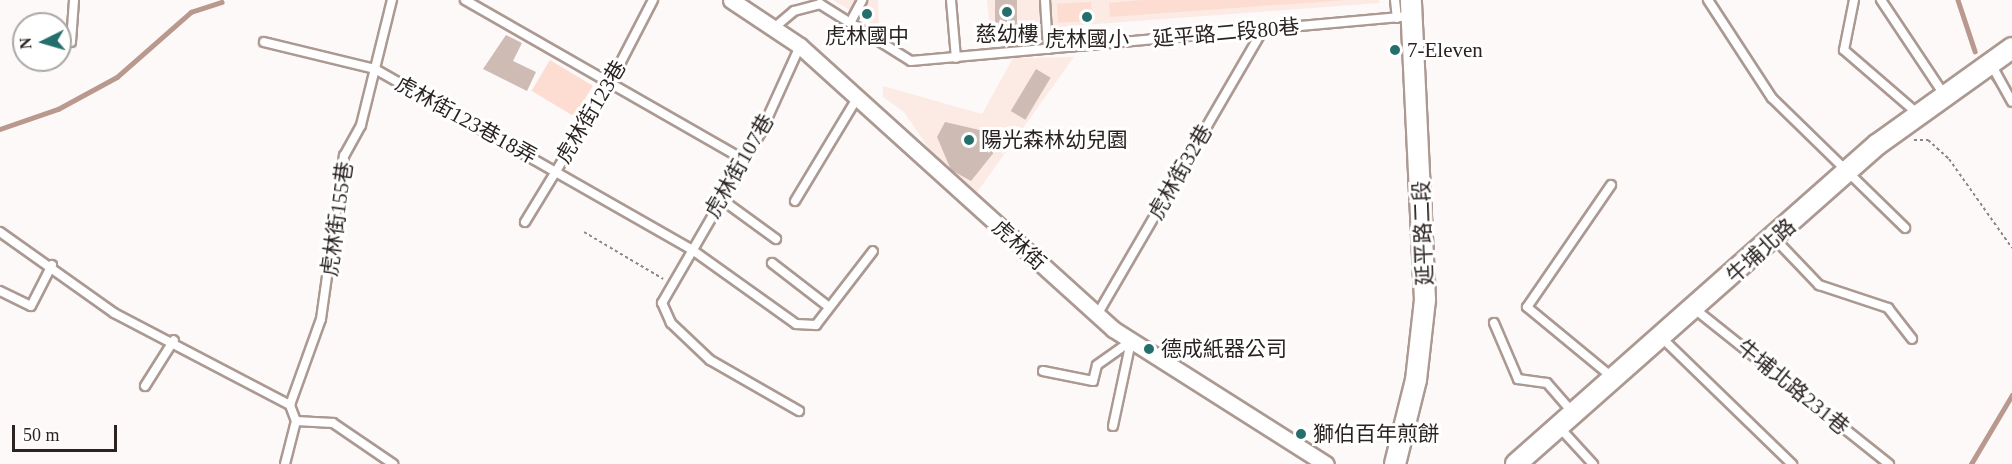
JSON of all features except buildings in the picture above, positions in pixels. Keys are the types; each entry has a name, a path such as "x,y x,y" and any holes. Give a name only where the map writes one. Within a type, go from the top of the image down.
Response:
{"street":[{"name":"虎林街","path":"731,0 775,27 800,46 855,100 1097,315 1131,340 1326,464"},
{"name":"延平路二段","path":"1395,464 1416,380 1425,300 1407,11"},
{"name":"牛埔北路","path":"1516,464 1616,381 1899,126 1943,93 2012,48"}],"lane":[{"path":"72,28 74,0"},
{"name":"虎林街155巷","path":"290,405 321,319 344,156 361,125 392,0"},
{"path":"465,0 611,81 744,160"},
{"name":"虎林街123巷","path":"525,222 611,81 653,0"},
{"path":"850,23 862,0"},
{"path":"951,0 956,58"},
{"path":"1045,0 1048,49"},
{"path":"1395,0 1407,11"},
{"path":"1708,0 1772,98 1905,228"},
{"path":"1854,0 1844,50 1917,113"},
{"path":"1881,0 1943,93"},
{"name":"延平路二段80巷","path":"775,27 794,11 820,4 911,61 1263,30 1407,11"},
{"name":"虎林街32巷","path":"1097,315 1263,30"},
{"name":"虎林街123巷18弄","path":"264,42 375,69 556,170 691,249 796,324 816,325 829,307"},
{"name":"虎林街107巷","path":"799,411 710,360 670,323 662,303 671,283 744,160 800,46"},
{"path":"1990,62 2012,102"},
{"path":"795,201 855,100"},
{"path":"1611,185 1527,307 1616,381"},
{"path":"721,199 776,239"},
{"path":"0,232 52,266 114,313 174,340 290,405 296,421 285,464"},
{"path":"1775,239 1819,285 1888,308 1912,339"},
{"path":"772,263 829,307 873,251"},
{"path":"0,291 31,306 52,266"},
{"name":"牛埔北路231巷","path":"1696,310 1889,464"},
{"path":"1494,323 1518,379 1546,382 1593,464"},
{"path":"1663,339 1792,464"},
{"path":"145,386 174,340"},
{"path":"1042,371 1093,381 1097,365 1131,340"},
{"path":"1113,426 1131,340"},
{"path":"296,421 333,423 393,464"}],"path":[{"path":"1899,126 1911,140 1928,140 1949,159 2012,248"},
{"path":"584,232 671,283"}],"shaded area":[{"name":"虎林國中","path":"833,0 878,0 879,28"},
{"name":"虎林國小","path":"987,0 1379,0 1380,3 990,32"},
{"path":"1142,0 1346,0 1110,17 1109,3"},
{"path":"1091,2 1092,21 1058,23 1057,4"},
{"name":"陽光森林幼兒園","path":"1074,57 975,195 940,165 904,112 883,97 883,86 982,114 1013,58"},
{"path":"550,60 593,86 574,117 531,91"}],"waterway":[{"path":"1958,0 1975,51"},
{"path":"0,129 58,109 117,77 191,12 221,2"},
{"path":"1992,76 2002,91"},
{"path":"1971,464 2012,395"}],"place":[{"name":"慈幼樓","path":"1007,12"},
{"name":"虎林國中","path":"867,14"},
{"name":"虎林國小","path":"1087,17"},
{"name":"7-Eleven","path":"1395,50"},
{"name":"陽光森林幼兒園","path":"969,140"},
{"name":"德成紙器公司","path":"1149,349"},
{"name":"獅伯百年煎餅","path":"1301,434"}]}
